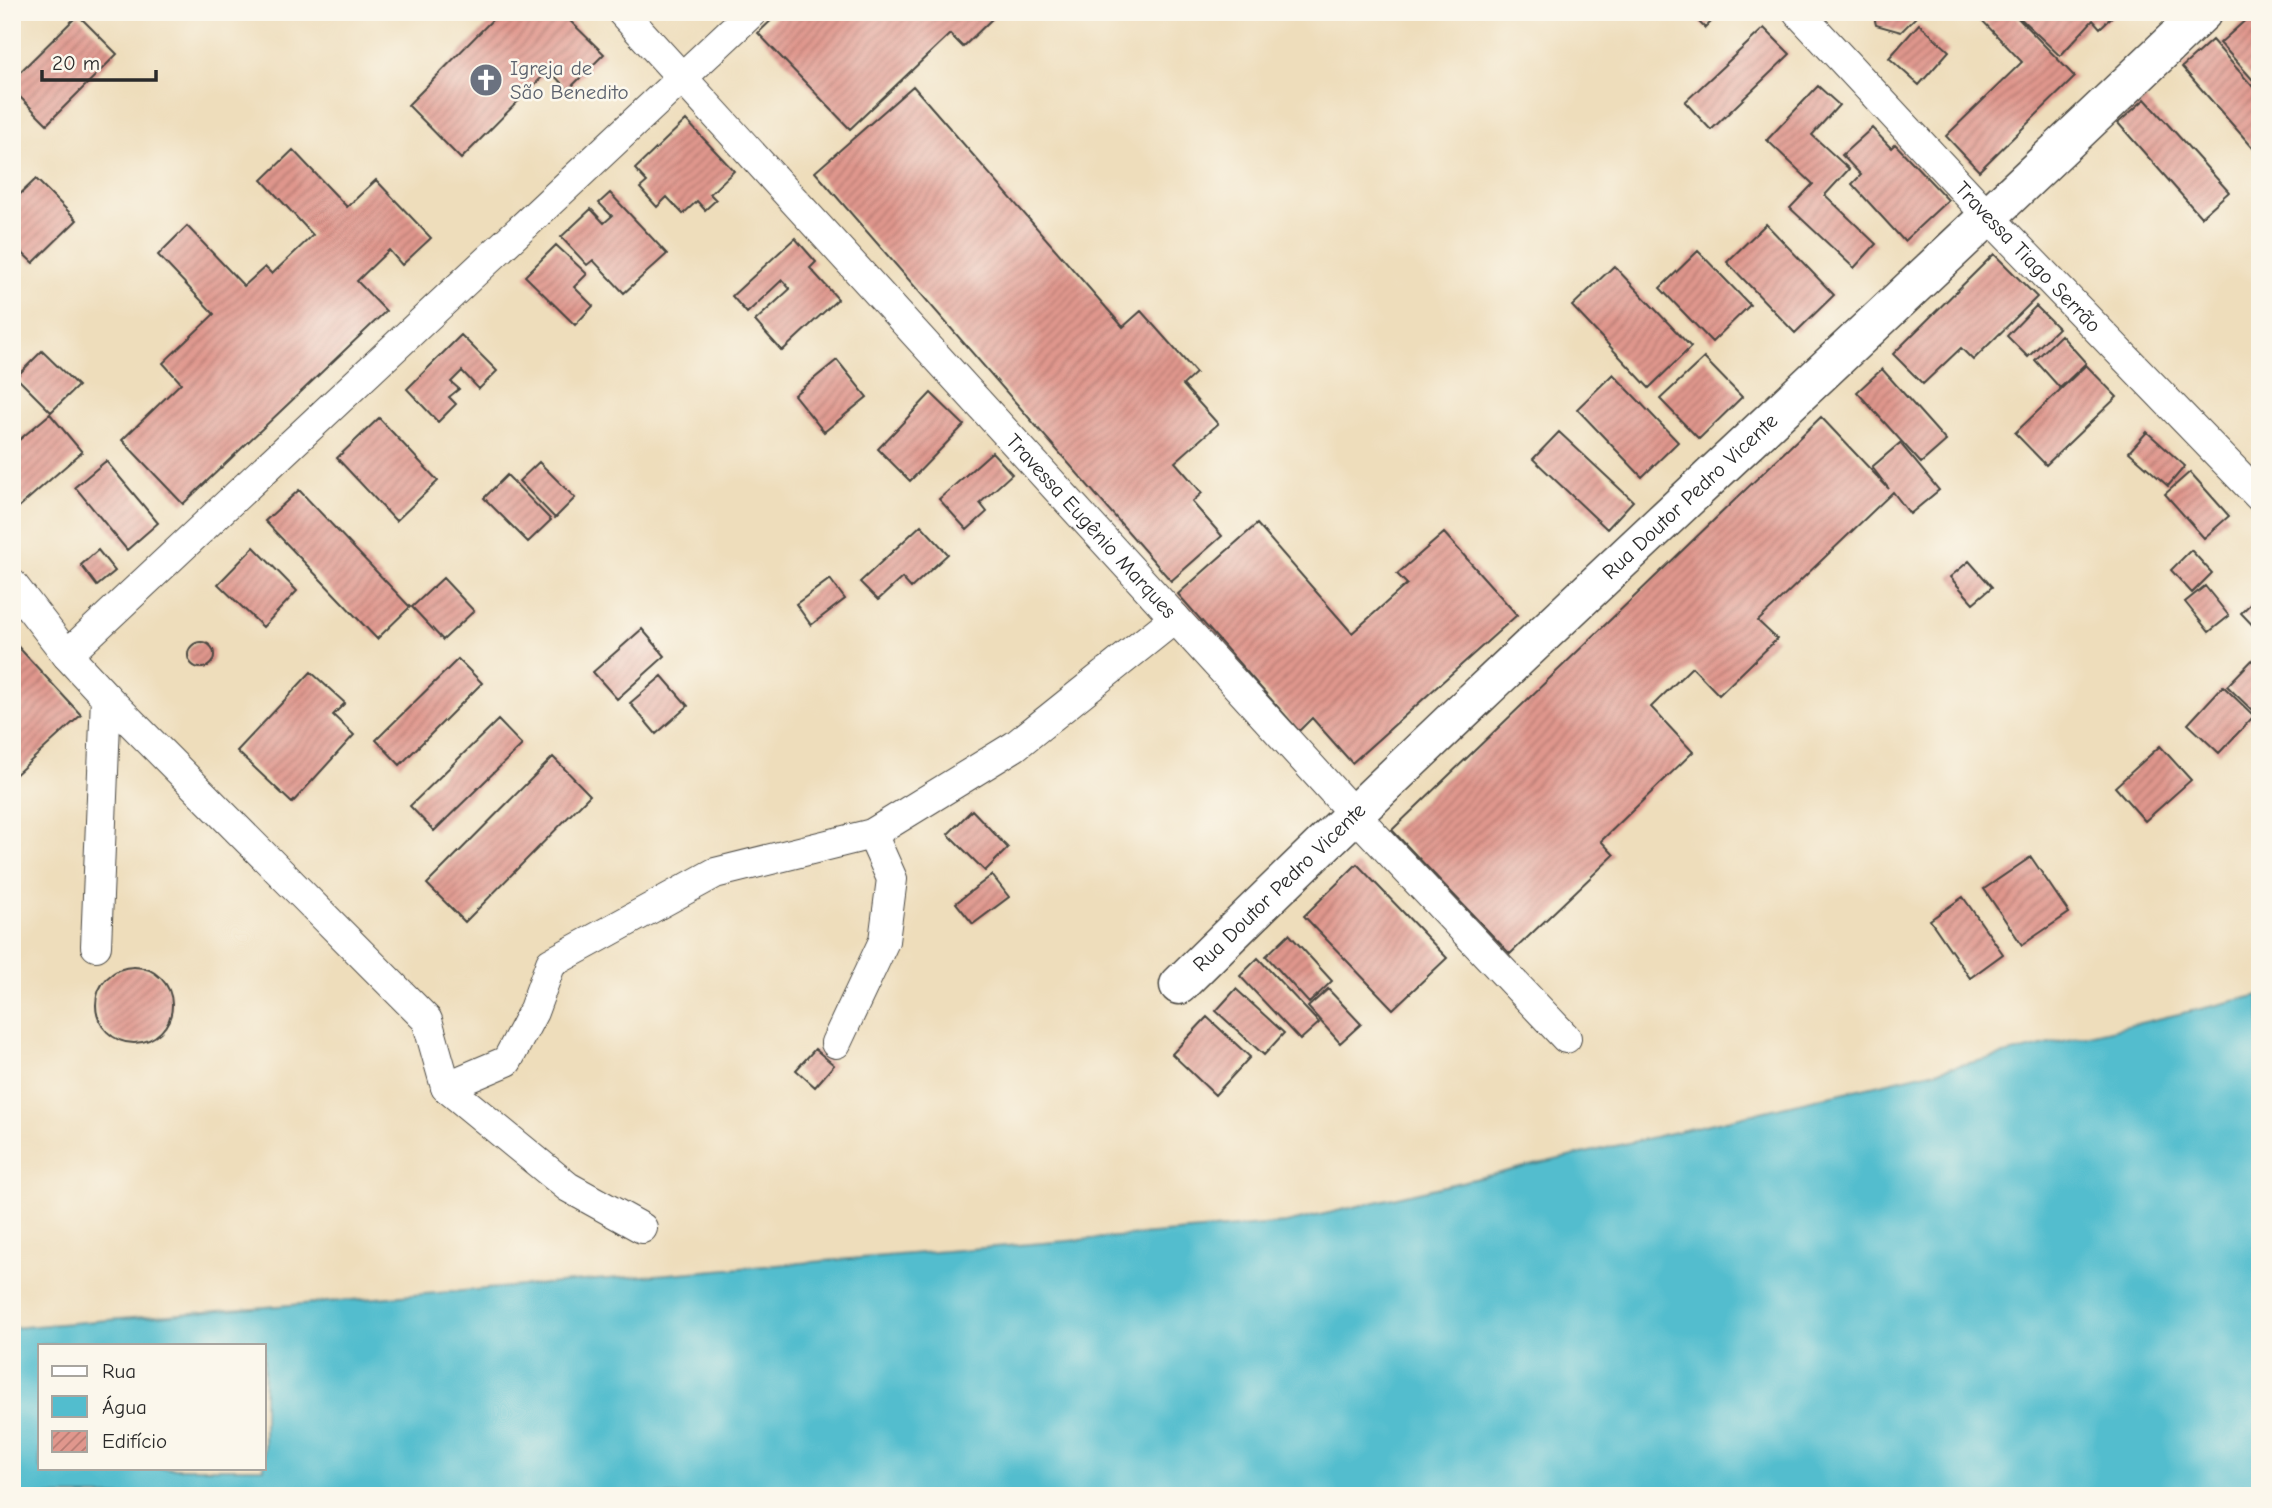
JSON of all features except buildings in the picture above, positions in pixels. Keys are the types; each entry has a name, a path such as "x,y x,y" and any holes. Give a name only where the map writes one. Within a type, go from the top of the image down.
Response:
{"street":[{"name":"Travessa Eugênio Marques","path":"622,12 1353,813 1566,1038"},
{"path":"67,655 752,12"},
{"name":"Travessa Tiago Serrão","path":"1798,12 1989,218 2260,497"},
{"name":"Rua Doutor Pedro Vicente","path":"1179,985 1353,813 1989,218 2203,12"},
{"path":"12,584 67,655 106,697 427,1020 446,1087 568,1186 642,1228"},
{"path":"446,1087 507,1061 533,1012 551,963 715,873 872,834 1015,746 1175,618"},
{"path":"96,946 106,697"},
{"path":"836,1043 884,941 892,879 872,834"}],"water":[{"path":"2260,995 2260,1496 12,1496 12,1328 1286,1223"}],"place":[{"name":"Igreja de São Benedito","path":"486,80"}]}
